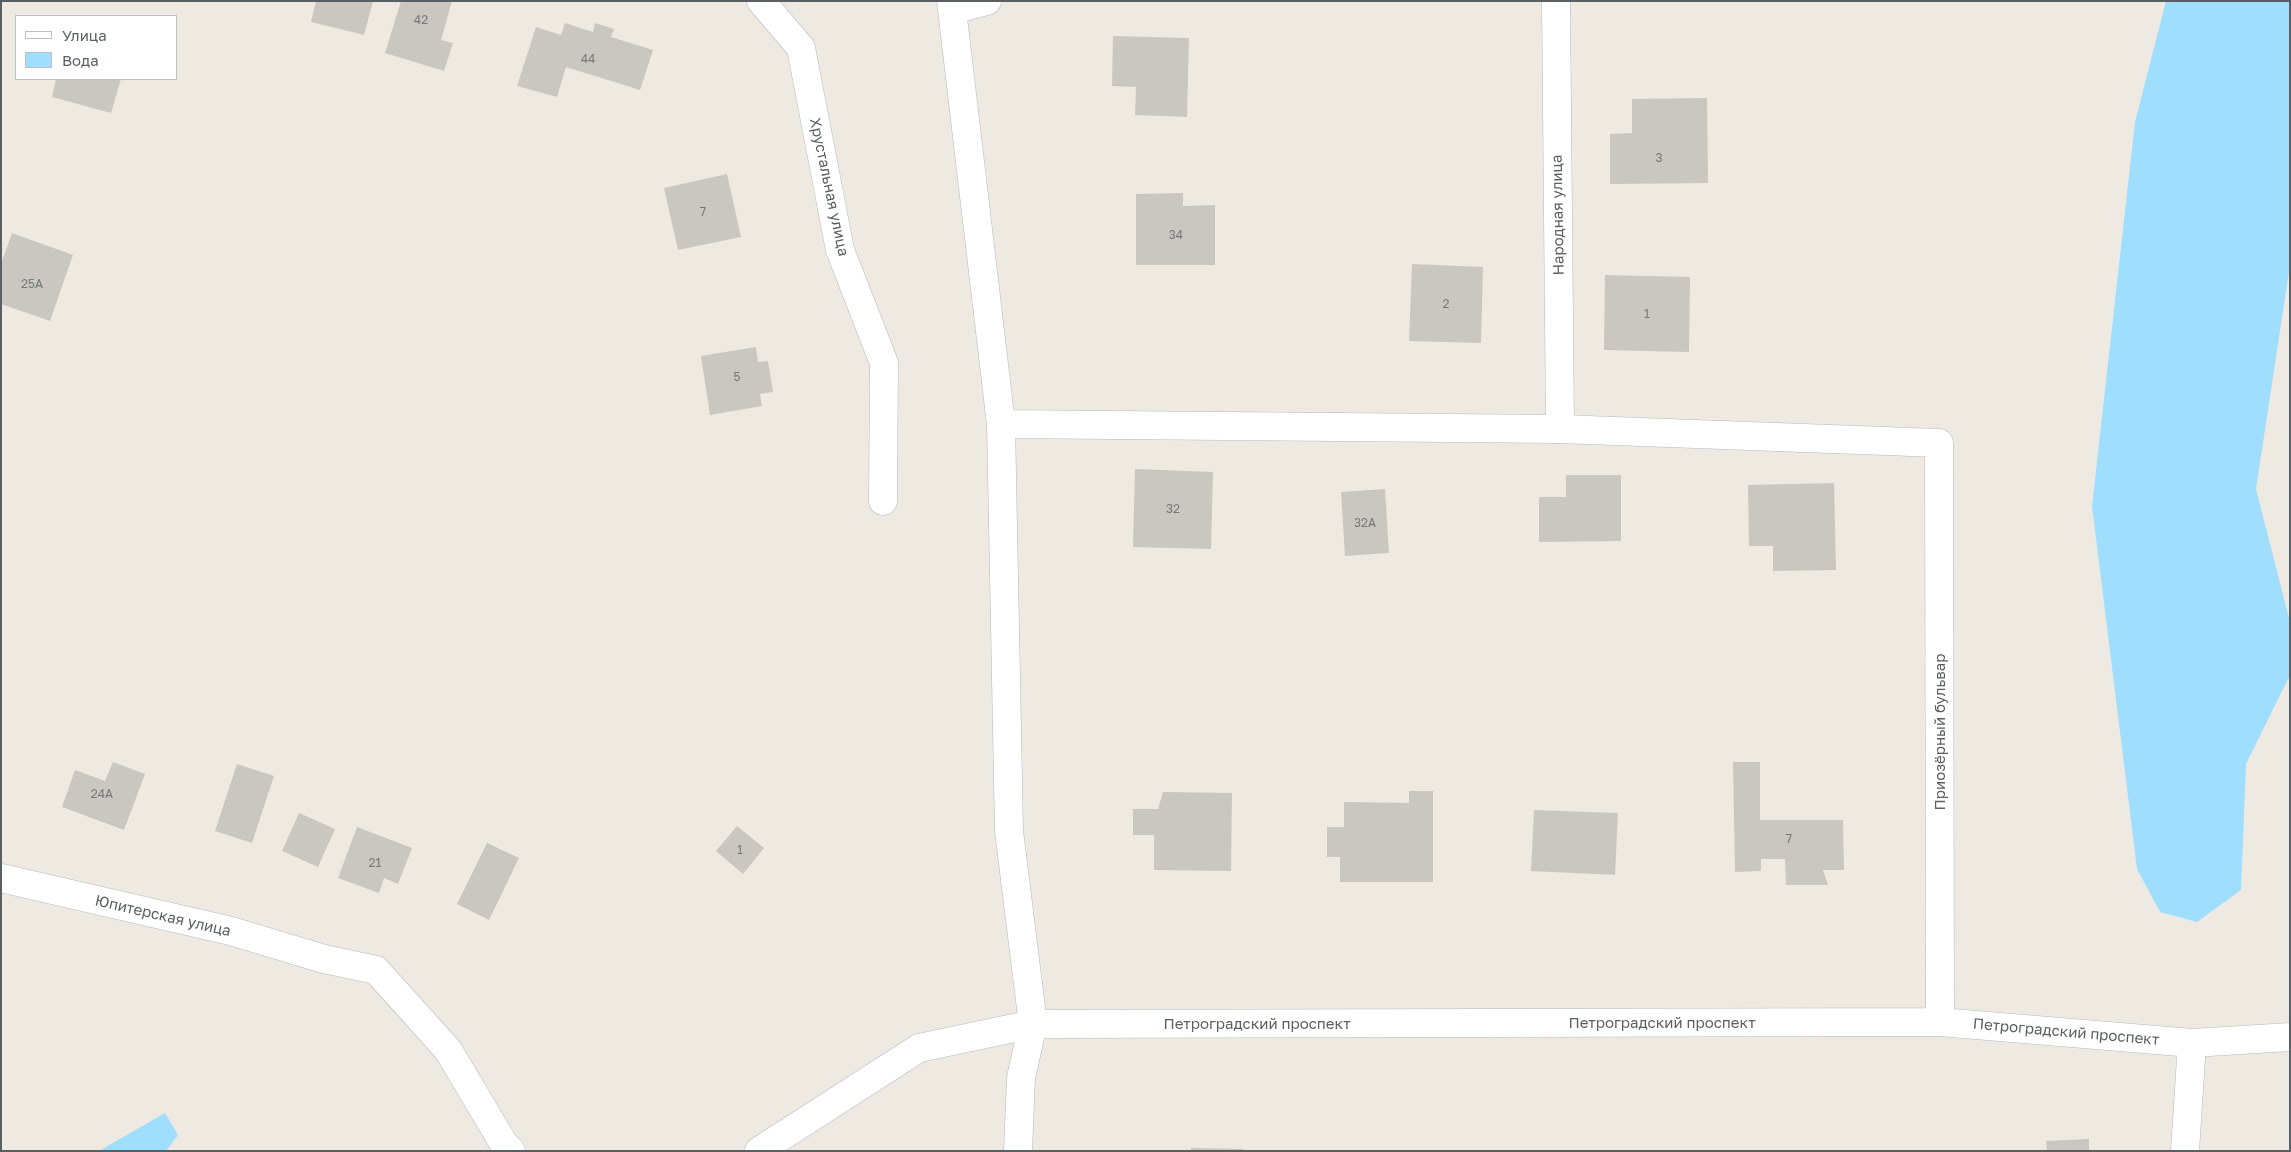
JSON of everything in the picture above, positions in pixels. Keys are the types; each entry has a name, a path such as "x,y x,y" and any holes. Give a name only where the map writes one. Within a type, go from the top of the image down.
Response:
{"street":[{"name":"Хрустальная улица","path":"761,1 801,48 840,250 884,363 883,502"},
{"path":"987,1 951,6 1001,424 1009,831 1033,1024 1021,1078 1018,1151"},
{"name":"Народная улица","path":"1556,1 1560,429"},
{"path":"1001,424 1560,429"},
{"name":"Приозёрный бульвар","path":"1560,429 1939,443 1940,1022"},
{"name":"Юпитерская улица","path":"1,878 231,932 324,959 376,970 448,1050 504,1144 511,1151"},
{"name":"Петроградский проспект","path":"759,1151 919,1048 1033,1024 1940,1022 2192,1043 2290,1037"},
{"path":"2185,1151 2192,1043"}],"water":[{"path":"2166,1 2290,1 2290,265 2256,489 2290,622 2290,675 2246,764 2241,890 2197,922 2160,912 2137,869 2092,506 2135,122"},
{"path":"165,1113 178,1135 166,1151 99,1151"}],"building":[{"path":"316,1 373,1 364,35 311,22"},
{"path":"401,1 452,1 441,40 453,43 444,71 385,53"},
{"path":"565,23 593,32 595,23 614,29 611,37 653,50 640,90 566,67 557,97 517,86 536,27 561,35"},
{"path":"1113,36 1189,38 1187,117 1135,115 1136,87 1112,86"},
{"path":"56,80 121,80 111,113 52,97"},
{"path":"1707,98 1708,183 1610,184 1610,134 1632,133 1632,99"},
{"path":"727,174 741,237 678,250 664,188"},
{"path":"1183,193 1183,206 1215,205 1215,265 1136,265 1136,194"},
{"path":"12,233 73,255 50,321 1,304 1,264"},
{"path":"1412,264 1483,267 1481,343 1409,341"},
{"path":"1605,275 1690,277 1689,352 1604,350"},
{"path":"756,347 758,362 768,361 773,392 760,394 762,406 710,415 701,356"},
{"path":"1135,469 1213,472 1211,549 1133,547"},
{"path":"1566,475 1621,475 1621,541 1539,542 1539,497 1566,497"},
{"path":"1834,483 1836,570 1773,571 1773,546 1749,546 1748,485"},
{"path":"1385,489 1389,553 1345,556 1341,492"},
{"path":"113,762 145,774 124,830 62,807 75,770 105,781"},
{"path":"1733,762 1760,762 1760,820 1843,820 1844,870 1823,870 1828,885 1786,885 1785,859 1761,859 1761,871 1735,872"},
{"path":"237,764 274,776 252,843 215,831"},
{"path":"1409,791 1433,791 1433,882 1340,882 1340,857 1327,857 1327,827 1344,827 1344,802 1409,803"},
{"path":"1163,792 1232,793 1231,871 1154,870 1154,835 1133,835 1133,809 1158,809"},
{"path":"1534,810 1618,813 1615,875 1531,871"},
{"path":"299,813 335,829 318,867 282,851"},
{"path":"737,826 764,848 743,874 716,851"},
{"path":"357,827 412,848 398,884 384,878 379,893 338,878"},
{"path":"487,843 519,858 489,920 457,904"},
{"path":"2089,1139 2089,1151 2047,1151 2046,1141"},
{"path":"1191,1148 1243,1149 1243,1151 1191,1151"}]}
